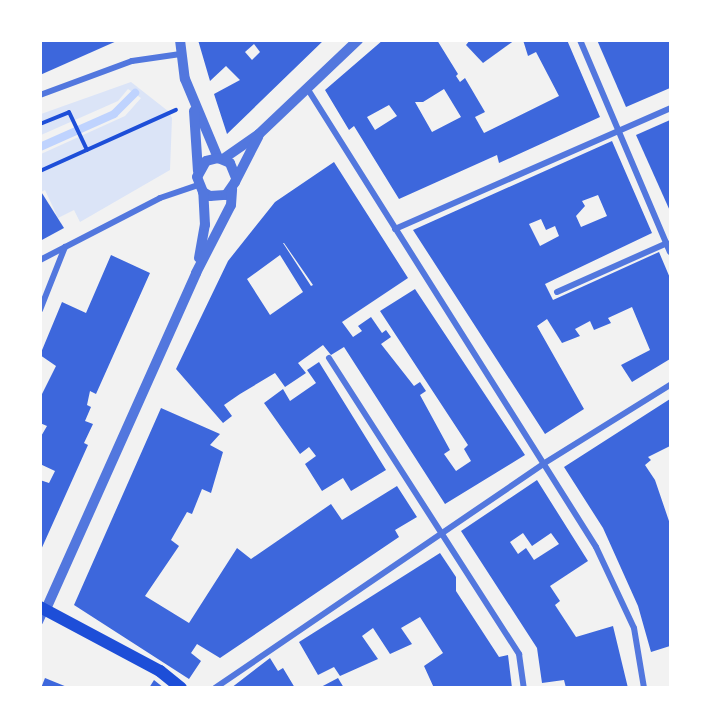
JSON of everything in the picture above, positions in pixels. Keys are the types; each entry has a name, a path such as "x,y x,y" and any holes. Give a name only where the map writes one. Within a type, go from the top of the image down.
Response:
{"main road":[{"path":"43,608 160,670 181,687"}],"street":[{"path":"40,622 43,608 196,273 231,205 234,169 221,159 194,102 180,54 180,40"},
{"path":"198,171 206,161 221,159 259,134 358,40"},
{"path":"580,40 670,252"},
{"path":"40,95 132,60 180,54"},
{"path":"306,88 596,547 634,628 644,687"},
{"path":"194,102 198,171 205,225 196,273"},
{"path":"395,229 618,128 670,108"},
{"path":"40,260 160,198 201,189 219,197 234,183 259,134"},
{"path":"557,292 667,243"},
{"path":"40,310 66,247"},
{"path":"330,358 519,654 524,687"},
{"path":"215,687 442,531 543,464 670,385"}],"path":[{"path":"40,171 194,102"},
{"path":"40,124 69,112 87,150"}],"shaded area":[{"path":"131,82 168,111 172,118 170,170 80,222 74,210 58,218 45,190 41,192 41,154 125,116 141,98 128,89 118,101 41,135 41,114"}],"building":[{"path":"40,40 119,40 40,75"},
{"path":"198,40 324,40 227,134 214,94 240,80 226,66 210,81","holes":["254,44 260,52 252,60 245,52"]},
{"path":"383,40 437,40 458,74 456,76 460,82 465,78 485,112 475,117 484,133 559,96 536,52 528,56 523,40 567,40 600,117 499,163 497,155 399,199 354,126 349,130 325,90","holes":["444,89 461,117 432,132 415,102 423,102","389,105 397,116 375,130 367,117"]},
{"path":"470,40 515,40 483,63 466,45"},
{"path":"597,40 670,40 670,88 626,107"},
{"path":"670,120 670,211 636,135"},
{"path":"612,141 652,233 545,284 553,300 659,252 670,278 670,359 632,382 621,365 650,350 632,307 608,318 611,323 594,330 590,321 575,329 580,336 562,343 547,319 537,326 584,409 545,434 413,230","holes":["598,195 607,216 581,227 576,216 585,206 582,201","541,219 546,230 555,226 559,236 540,246 529,224"]},
{"path":"334,162 408,278 342,322 353,337 362,331 358,326 371,317 382,333 386,330 391,337 381,344 414,386 420,382 426,391 420,395 450,450 444,454 456,471 471,461 464,449 468,445 380,311 415,289 525,455 445,504 344,347 331,355 323,345 298,363 306,373 285,387 275,373 240,394 224,405 232,416 223,423 176,369 228,261 275,202","holes":["284,243 313,285 311,286","280,255 303,292 270,315 247,279"]},
{"path":"40,190 64,228 40,241"},
{"path":"111,255 150,273 96,394 90,391 87,405 91,407 85,421 93,424 84,443 88,445 40,552 40,480 49,483 55,471 40,464 40,438 47,426 40,423 40,398 56,366 40,355 62,302 86,313"},
{"path":"319,362 386,470 351,491 343,478 322,491 305,464 316,456 309,447 300,454 264,403 283,389 290,401 316,383 307,370"},
{"path":"670,399 670,446 648,457 651,460 645,465 655,480 670,524 670,646 651,652 638,606 603,528 564,467"},
{"path":"161,408 220,434 210,445 223,452 211,493 202,489 192,514 187,512 171,540 179,546 145,596 189,623 237,548 251,559 331,504 342,520 397,486 417,517 395,530 399,537 220,658 197,644 191,653 201,661 189,679 74,605"},
{"path":"537,480 588,561 550,586 560,601 555,605 576,637 613,626 628,688 566,688 564,680 542,683 537,648 461,531","holes":["523,533 532,546 551,533 559,544 534,560 526,548 518,554 510,542"]},
{"path":"440,553 456,577 456,591 499,657 508,655 512,688 434,688 424,666 443,653 420,617 401,628 412,644 390,654 373,628 362,636 378,659 340,676 334,667 318,675 299,642"},
{"path":"270,658 278,671 283,668 295,688 231,688"},
{"path":"45,678 67,687 67,688 41,688"},
{"path":"338,678 344,688 319,688"},
{"path":"154,680 164,688 149,688"}],"waterway":[{"path":"40,147 114,114 135,93"}]}
